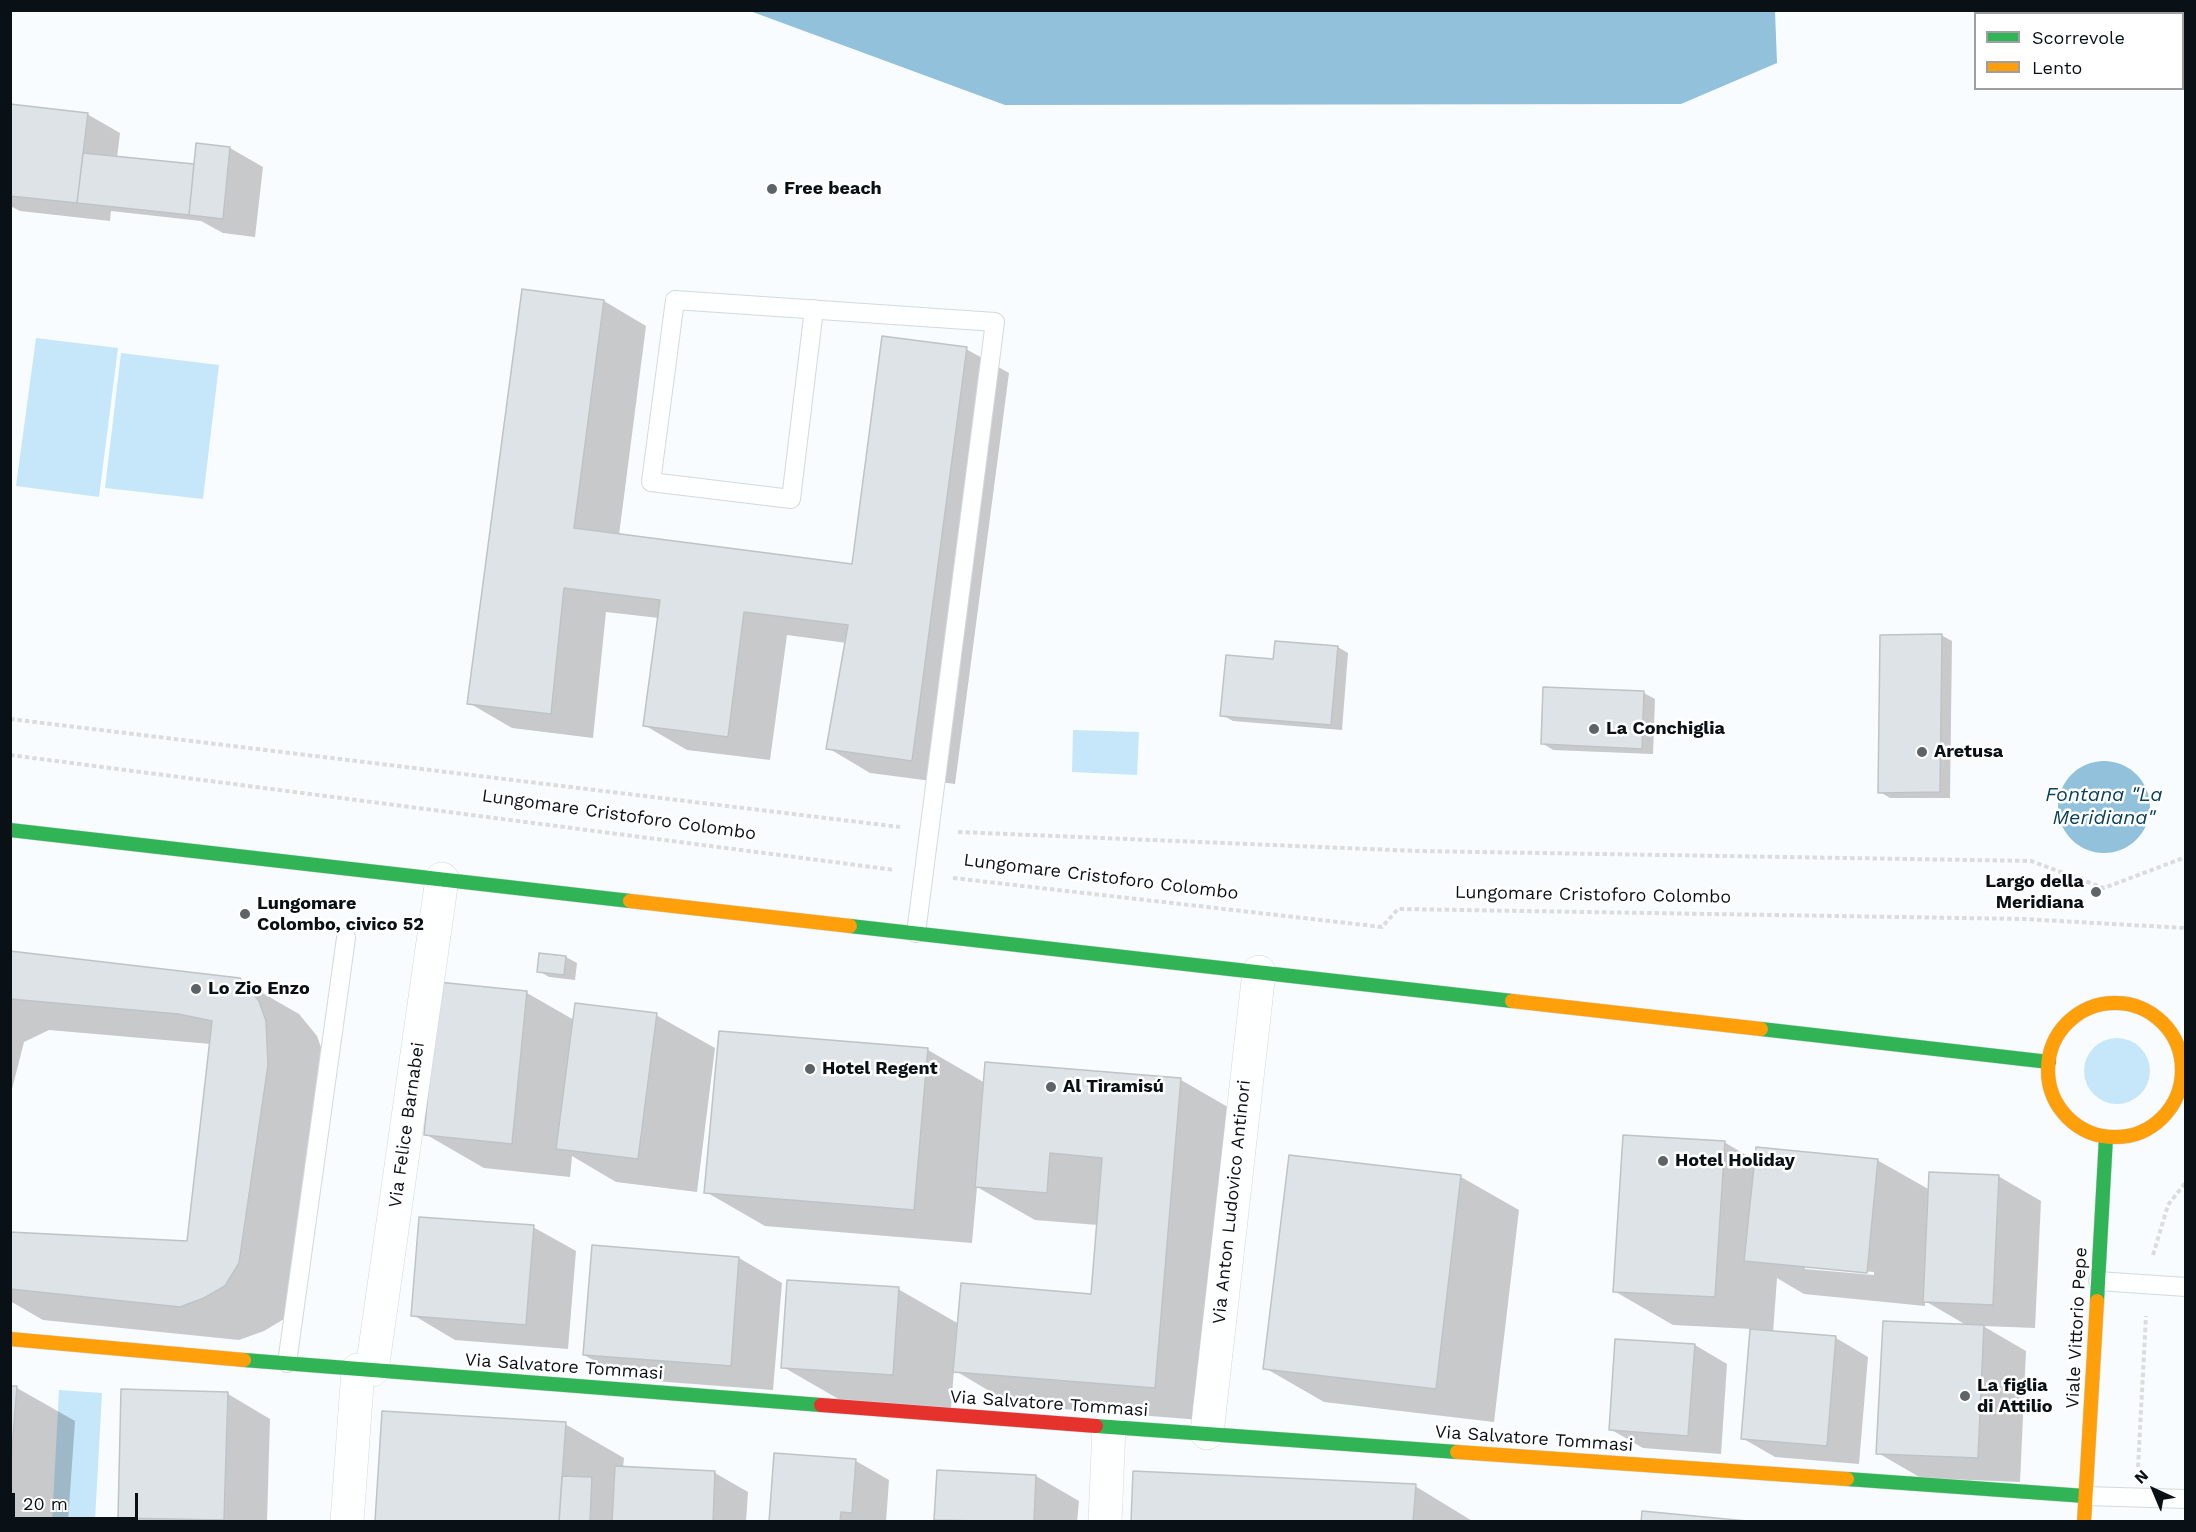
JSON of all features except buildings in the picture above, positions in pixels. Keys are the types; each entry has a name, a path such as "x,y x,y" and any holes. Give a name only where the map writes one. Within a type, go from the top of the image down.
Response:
{"street":[{"path":"10,830 2049,1062"},
{"name":"Via Felice Barnabei","path":"347,1521 365,1370 442,879"},
{"name":"Via Anton Ludovico Antinori","path":"1207,1433 1259,972"},
{"path":"2110,1004 2144,1010 2170,1031 2180,1052 2179,1105 2143,1131 2121,1137 2106,1137 2086,1131 2062,1111 2052,1093 2049,1062 2062,1030 2088,1010 2110,1004"},
{"name":"Viale Vittorio Pepe","path":"2084,1521 2106,1137"},
{"name":"Via Salvatore Tommasi","path":"10,1339 365,1370 1109,1428 1207,1433 2085,1496"},
{"path":"1105,1521 1109,1428"}],"lane":[{"path":"814,309 791,499 651,482 675,300 814,309 995,322 916,933"},
{"path":"287,1363 346,938"},
{"path":"2098,1281 2186,1287"},
{"path":"2085,1496 2186,1499"}],"path":[{"path":"10,719 930,831 1417,851 2031,861 2104,888 2186,857"},
{"name":"Lungomare Cristoforo Colombo","path":"10,755 924,874 1382,927 1398,909 2024,919 2186,928"},
{"path":"2137,1497 2150,1265 2168,1205 2186,1182"}],"shaded area":[{"path":"36,338 118,348 99,497 16,486"},
{"path":"121,353 219,365 203,499 105,488"},
{"path":"1073,730 1139,732 1137,775 1072,772"},
{"path":"2117,1038 2130,1041 2140,1048 2147,1058 2150,1071 2147,1084 2140,1094 2130,1101 2117,1104 2104,1101 2094,1094 2087,1084 2084,1071 2087,1058 2094,1048 2104,1041"},
{"path":"59,1390 102,1393 95,1521 52,1521"}],"water":[{"path":"750,11 1775,11 1777,63 1681,104 1005,105"},
{"name":"Fontana \"La Meridiana\"","path":"2104,761 2122,764 2137,774 2147,789 2150,807 2147,825 2137,840 2122,850 2104,853 2086,850 2071,840 2061,825 2058,807 2061,789 2071,774 2086,764"}],"traffic: fast":[{"path":"10,830 630,901"},
{"path":"850,926 1512,1001"},
{"path":"1761,1029 2049,1062"},
{"path":"2097,1301 2106,1137"},
{"path":"244,1360 821,1405"},
{"path":"1096,1426 1457,1452"},
{"path":"1847,1479 2085,1496"}],"traffic: slow":[{"path":"630,901 850,926"},
{"path":"1512,1001 1761,1029"},
{"path":"2115,1003 2141,1008 2162,1023 2177,1044 2182,1070 2177,1096 2162,1117 2141,1132 2115,1137 2089,1132 2068,1117 2053,1096 2048,1070 2053,1044 2068,1023 2089,1008 2115,1003"},
{"path":"2084,1522 2097,1301"},
{"path":"10,1339 244,1360"},
{"path":"1457,1452 1847,1479"}],"traffic: jam":[{"path":"821,1405 1096,1426"}],"place":[{"name":"Free beach","path":"772,189"},
{"name":"La Conchiglia","path":"1594,729"},
{"name":"Aretusa","path":"1922,752"},
{"name":"Largo della Meridiana","path":"2096,892"},
{"name":"Lungomare Colombo, civico 52","path":"245,914"},
{"name":"Lo Zio Enzo","path":"196,989"},
{"name":"Hotel Regent","path":"810,1069"},
{"name":"Al Tiramisú","path":"1051,1087"},
{"name":"Hotel Holiday","path":"1663,1161"},
{"name":"La figlia di Attilio","path":"1965,1396"}]}
